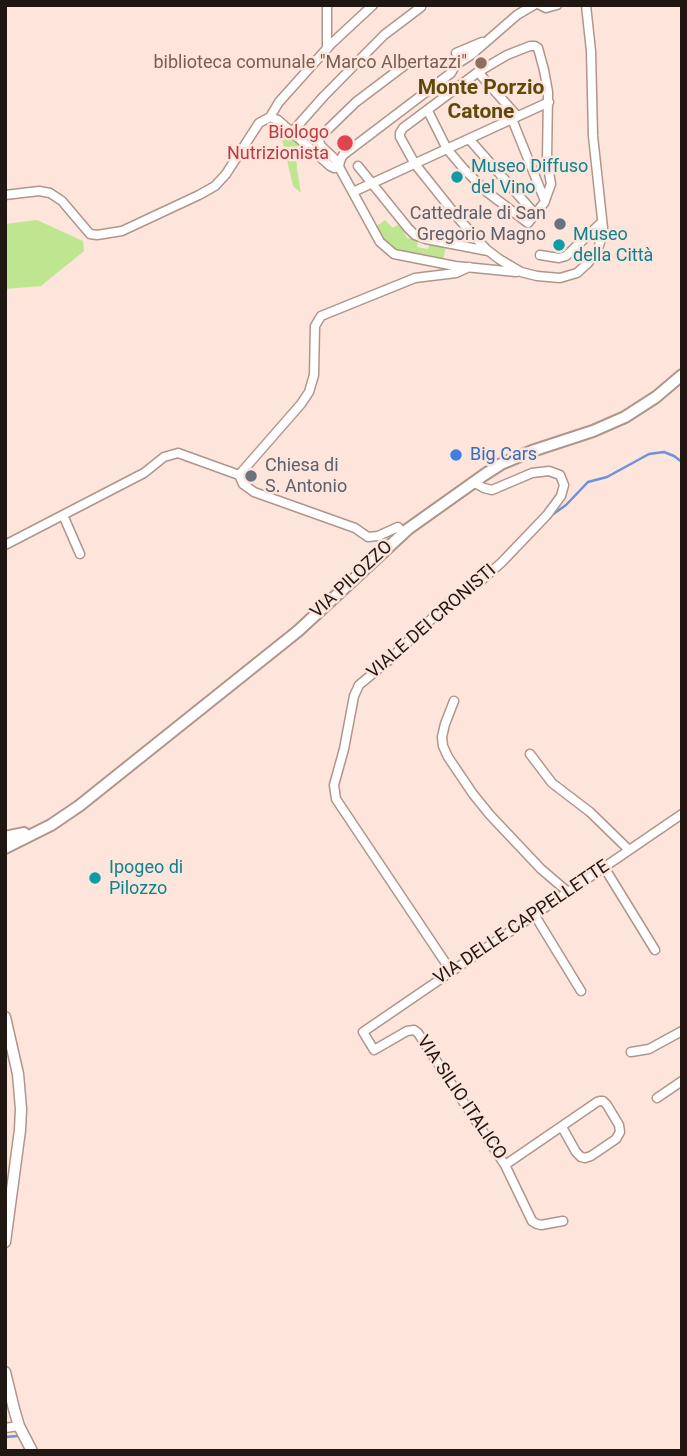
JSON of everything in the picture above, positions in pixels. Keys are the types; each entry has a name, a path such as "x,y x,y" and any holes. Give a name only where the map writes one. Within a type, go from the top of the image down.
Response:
{"main road":[{"name":"VIA PILOZZO","path":"5,848 47,827 79,806 298,631 403,533 473,482 520,456 625,417 656,397 682,375"},
{"name":"VIA PILOZZO","path":"5,837 47,827"}],"street":[{"path":"327,5 327,49"},
{"path":"5,195 39,191 50,193 62,201 89,234 97,235 122,231 211,189 226,174 259,123 270,117 276,104 373,5"},
{"path":"270,117 278,120 334,168 339,165 343,155 451,73 456,59 491,37 517,15 537,5 546,8 557,5"},
{"path":"405,65 356,102 319,141 339,165 380,242 392,253 409,258 553,278 566,277 577,273 588,263 601,239 586,5"},
{"path":"292,132 384,35 421,7"},
{"path":"428,111 447,149 487,192 528,223 545,201 551,184 547,161 549,102 539,50 530,46 478,72 403,128 400,133 415,164 459,219 490,252 521,272"},
{"path":"478,72 503,100 514,118 545,201"},
{"path":"353,192 549,102"},
{"path":"469,139 535,214"},
{"path":"358,166 415,234 426,239 490,252"},
{"path":"540,255 564,258 602,222"},
{"path":"239,475 310,390 314,375 315,326 321,316 410,279 458,272 469,267"},
{"path":"5,545 144,473 164,457 178,453 239,475 243,484 254,492 357,529 369,537 398,527 403,533"},
{"name":"VIALE DEI CRONISTI","path":"451,971 337,799 334,785 354,694 359,685 446,605 483,579 507,557 547,515 561,496 564,485 560,475 548,471 527,475 492,490 473,482"},
{"path":"63,515 80,554"},
{"path":"454,701 445,723 443,737 443,745 449,759 491,815 541,869 568,892"},
{"path":"530,754 552,783 590,812 629,850"},
{"name":"VIA DELLE CAPPELLETTE","path":"363,1032 682,814"},
{"path":"604,867 655,950"},
{"path":"534,914 581,991"},
{"path":"5,1017 18,1074 21,1109 5,1242"},
{"name":"VIA SILIO ITALICO","path":"363,1032 374,1049 407,1031 414,1030 418,1033 505,1165 597,1102 603,1101 607,1105 619,1125 620,1132 616,1139 591,1156 583,1157 576,1152 562,1127"},
{"path":"631,1052 649,1049 682,1031"},
{"path":"657,1098 682,1082"},
{"path":"505,1165 532,1221 541,1225 563,1221"},
{"path":"5,1372 19,1426 32,1451"},
{"path":"5,1428 19,1426"}],"green space":[{"path":"279,126 300,146 296,147 301,193 293,186"},
{"path":"37,220 83,241 84,251 41,286 5,289 5,224"},
{"path":"385,220 393,228 400,223 407,238 418,240 417,247 428,249 430,242 446,246 443,261 396,253 374,228"}],"waterway":[{"path":"552,515 588,482 607,477 649,454 664,452 682,462"},
{"path":"5,1437 18,1436"}],"place":[{"name":"biblioteca comunale \"Marco Albertazzi\"","path":"481,63"},
{"name":"Biologo Nutrizionista","path":"345,143"},
{"name":"Museo Diffuso del Vino","path":"457,177"},
{"name":"Cattedrale di San Gregorio Magno","path":"560,224"},
{"name":"Museo della Città","path":"559,245"},
{"name":"Big Cars","path":"456,455"},
{"name":"Chiesa di S. Antonio","path":"251,476"},
{"name":"Ipogeo di Pilozzo","path":"95,878"}],"district":[{"name":"Monte Porzio Catone","path":"481,101"}]}
